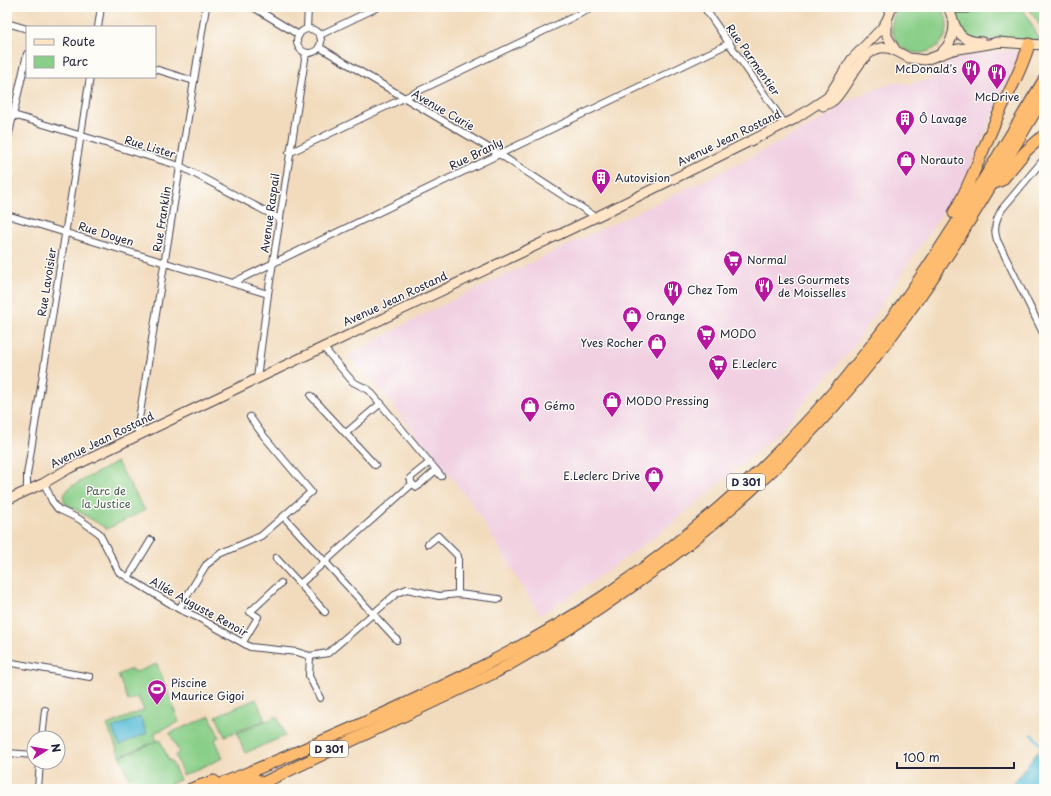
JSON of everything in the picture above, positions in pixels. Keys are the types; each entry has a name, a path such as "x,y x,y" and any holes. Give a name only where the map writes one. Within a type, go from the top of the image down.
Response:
{"highway":[{"path":"952,7 967,7"},
{"path":"784,444 875,330 912,279 951,218 965,193 995,122 1025,61 1030,44"},
{"name":"D 301","path":"208,789 314,744 451,682 512,651 602,596 681,539 723,503 784,444 835,390 897,312 925,273 1044,80"},
{"name":"D 301","path":"234,789 424,706 503,668 598,611 686,548 790,454 862,374 908,314 944,261 1044,97"},
{"path":"991,185 1002,180 1026,151 1044,135"},
{"path":"250,789 424,706"},
{"path":"191,789 314,744"}],"street":[{"path":"98,26 102,7"},
{"name":"Rue Franklin","path":"138,435 138,425 206,7"},
{"path":"253,7 299,35"},
{"path":"307,29 308,7"},
{"path":"320,35 378,7"},
{"path":"289,153 594,7"},
{"name":"Rue Parmentier","path":"704,7 789,122"},
{"path":"892,7 887,20 887,36 896,51"},
{"path":"948,7 959,34 970,41 1044,45"},
{"name":"Avenue Jean Rostand","path":"789,122 828,97 852,59 881,29 887,20"},
{"path":"7,23 26,29"},
{"path":"939,55 951,42 954,33 954,24"},
{"path":"307,29 314,30 320,35 321,41 319,48 314,52 306,52 298,46 299,35 307,29"},
{"name":"Avenue Jean Rostand","path":"7,500 44,483 68,468 596,217 824,106 836,99 861,62 876,48 884,46 905,57 915,60 925,60 953,50 1001,42"},
{"name":"Rue Branly","path":"232,283 730,43"},
{"name":"Avenue Curie","path":"319,48 499,154 596,217"},
{"name":"Avenue Raspail","path":"257,378 289,153 306,52"},
{"path":"7,142 10,114 26,58"},
{"path":"156,69 194,81"},
{"name":"Rue Lavoisier","path":"27,490 27,475 90,78"},
{"name":"Rue Lister","path":"10,114 81,137 180,166 280,219"},
{"path":"1044,159 1002,209 997,217 995,229 997,240 1044,335"},
{"name":"Rue Doyen","path":"7,215 268,294"},
{"path":"323,347 353,382 369,390 381,403 441,476"},
{"path":"311,396 375,465"},
{"path":"346,433 381,403"},
{"path":"179,609 206,565 220,554 261,536 311,492 262,435 250,417"},
{"path":"430,462 410,478 412,484 417,487 436,470"},
{"name":"Allée Auguste Renoir","path":"44,483 52,501 58,508 79,519 99,533 119,572 179,609 243,642 250,648 297,652 310,656 328,653 397,593 407,589 439,596 458,594 499,599"},
{"path":"300,584 412,484"},
{"path":"284,517 397,640"},
{"path":"428,544 438,536 458,556 458,594"},
{"path":"128,578 151,540"},
{"path":"276,558 325,612"},
{"path":"243,642 258,617 250,612 281,583"},
{"path":"310,656 309,676 320,698"},
{"path":"7,662 90,677"},
{"path":"43,730 45,710"},
{"path":"7,753 26,754"},
{"path":"38,789 39,770"}],"shaded area":[{"path":"1014,50 1019,55 965,179 854,346 778,433 672,524 589,584 540,615 470,501 376,385 347,356 432,310 740,163 833,113 835,109 853,98 895,82 909,84 931,79 939,69 949,62 968,55"}],"green space":[{"path":"899,7 941,7 947,21 946,34 940,43 931,50 920,53 910,51 900,45 893,33 892,26 895,13"},
{"path":"979,7 1022,7 1040,40 972,39 960,28 956,12"},
{"path":"1028,7 1044,7 1044,32"},
{"name":"Parc de la Justice","path":"117,462 145,510 107,529 65,503 63,496 70,487"},
{"name":"Piscine Maurice Gigoi","path":"157,664 179,722 154,733 157,741 120,756 107,725 144,710 138,697 128,701 118,675 131,669 136,672"},
{"path":"256,699 265,720 225,736 216,716"},
{"path":"210,716 219,737 215,739 223,758 183,775 175,755 179,753 170,733"},
{"path":"277,716 285,736 245,753 237,733"},
{"path":"160,740 169,761 171,760 180,780 158,789 137,789 131,777 129,778 120,757"}],"water":[{"path":"140,717 147,733 120,745 112,728"},
{"path":"1044,744 1044,789 1009,789"}],"waterway":[{"path":"1032,734 1044,749"}],"place":[{"name":"McDonald's","path":"971,86"},
{"name":"McDrive","path":"997,90"},
{"name":"Ô Lavage","path":"905,136"},
{"name":"Norauto","path":"906,177"},
{"name":"Autovision","path":"601,195"},
{"name":"Normal","path":"733,277"},
{"name":"Les Gourmets de Moisselles","path":"764,303"},
{"name":"Chez Tom","path":"673,307"},
{"name":"Orange","path":"632,333"},
{"name":"MODO","path":"706,351"},
{"name":"Yves Rocher","path":"657,360"},
{"name":"E.Leclerc","path":"718,381"},
{"name":"MODO Pressing","path":"612,418"},
{"name":"Gémo","path":"530,423"},
{"name":"E.Leclerc Drive","path":"654,493"},
{"name":"Piscine Maurice Gigoi","path":"157,706"}]}
